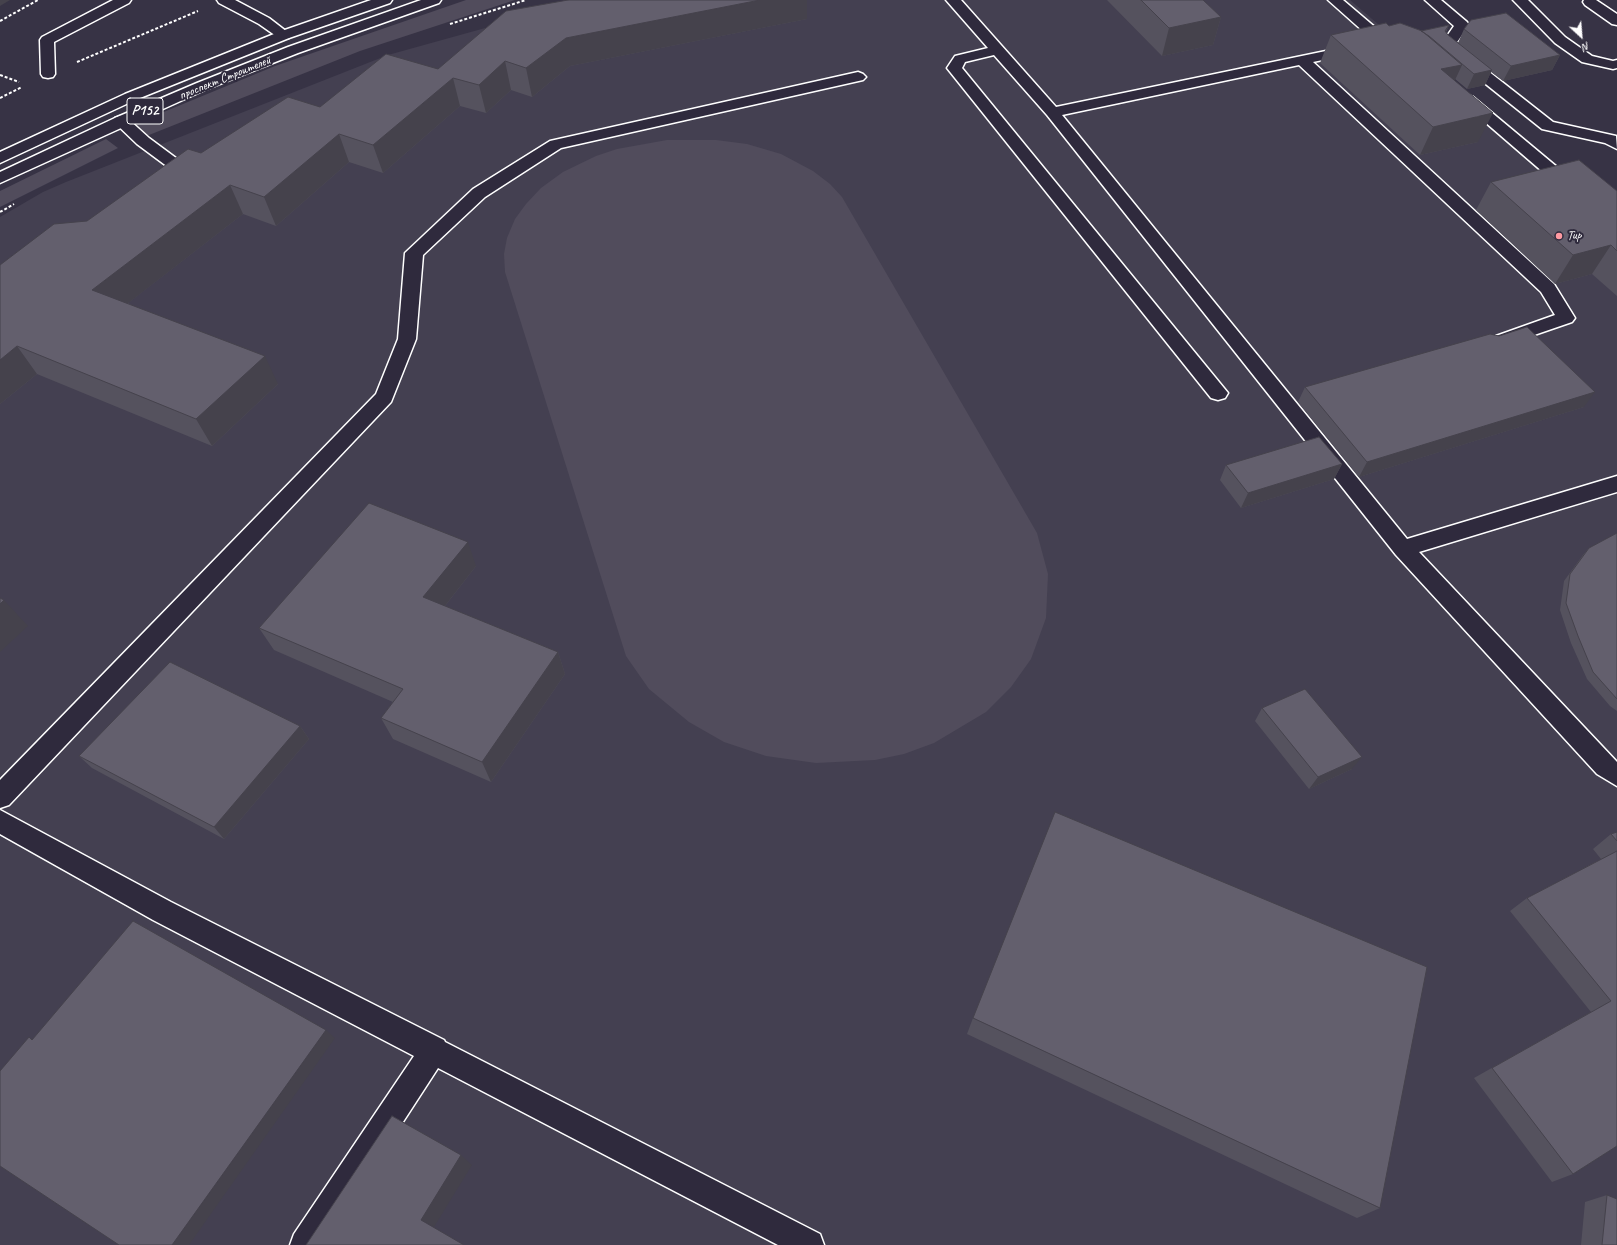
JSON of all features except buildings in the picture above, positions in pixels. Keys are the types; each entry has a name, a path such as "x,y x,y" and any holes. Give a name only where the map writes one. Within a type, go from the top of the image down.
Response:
{"main road":[{"path":"48,74 47,40 124,0"},
{"path":"224,0 284,35"},
{"name":"проспект Строителей","path":"0,158 130,97 284,35 385,0"},
{"name":"проспект Строителей","path":"0,178 121,121 293,50 434,0"},
{"path":"953,0 1052,112 1403,548 1605,767 1617,775"},
{"path":"1052,112 1302,60 1391,46 1335,0"},
{"path":"1432,0 1462,24 1447,46 1548,126 1610,138 1617,144"},
{"path":"1520,0 1560,40 1587,59 1613,65 1617,64"},
{"path":"1590,2 1617,21"},
{"path":"998,50 960,59 954,68 1218,393"},
{"path":"1302,60 1548,288 1566,318 1489,344"},
{"path":"0,797 384,396 407,339 414,253 479,193 556,144 858,77"},
{"path":"1457,90 1563,181 1540,187"},
{"path":"121,121 143,141 178,167"},
{"path":"1403,548 1617,484"},
{"path":"0,821 162,911 434,1050 809,1245"},
{"path":"305,1245 434,1050"}],"path":[{"path":"0,21 38,0"},
{"path":"48,74 224,0"},
{"path":"450,24 526,0"},
{"path":"0,75 26,85 0,98"},
{"path":"0,212 19,201"}],"shaded area":[{"path":"466,0 515,0 360,51 139,139 125,128 275,66"},
{"path":"586,0 1350,0 1617,230 1617,1245 0,1245 0,217 43,192 66,182 388,55"},
{"path":"106,139 118,148 0,207 0,191"},
{"path":"667,140 716,140 747,144 781,154 813,171 830,184 842,197 1037,533 1048,574 1046,618 1031,659 1011,687 986,712 934,743 904,754 875,760 816,763 766,756 724,742 689,722 649,689 626,656 505,272 504,254 507,238 515,219 526,204 541,188 563,172 596,156 617,149"}],"place":[{"name":"Тир","path":"1559,236"}]}
